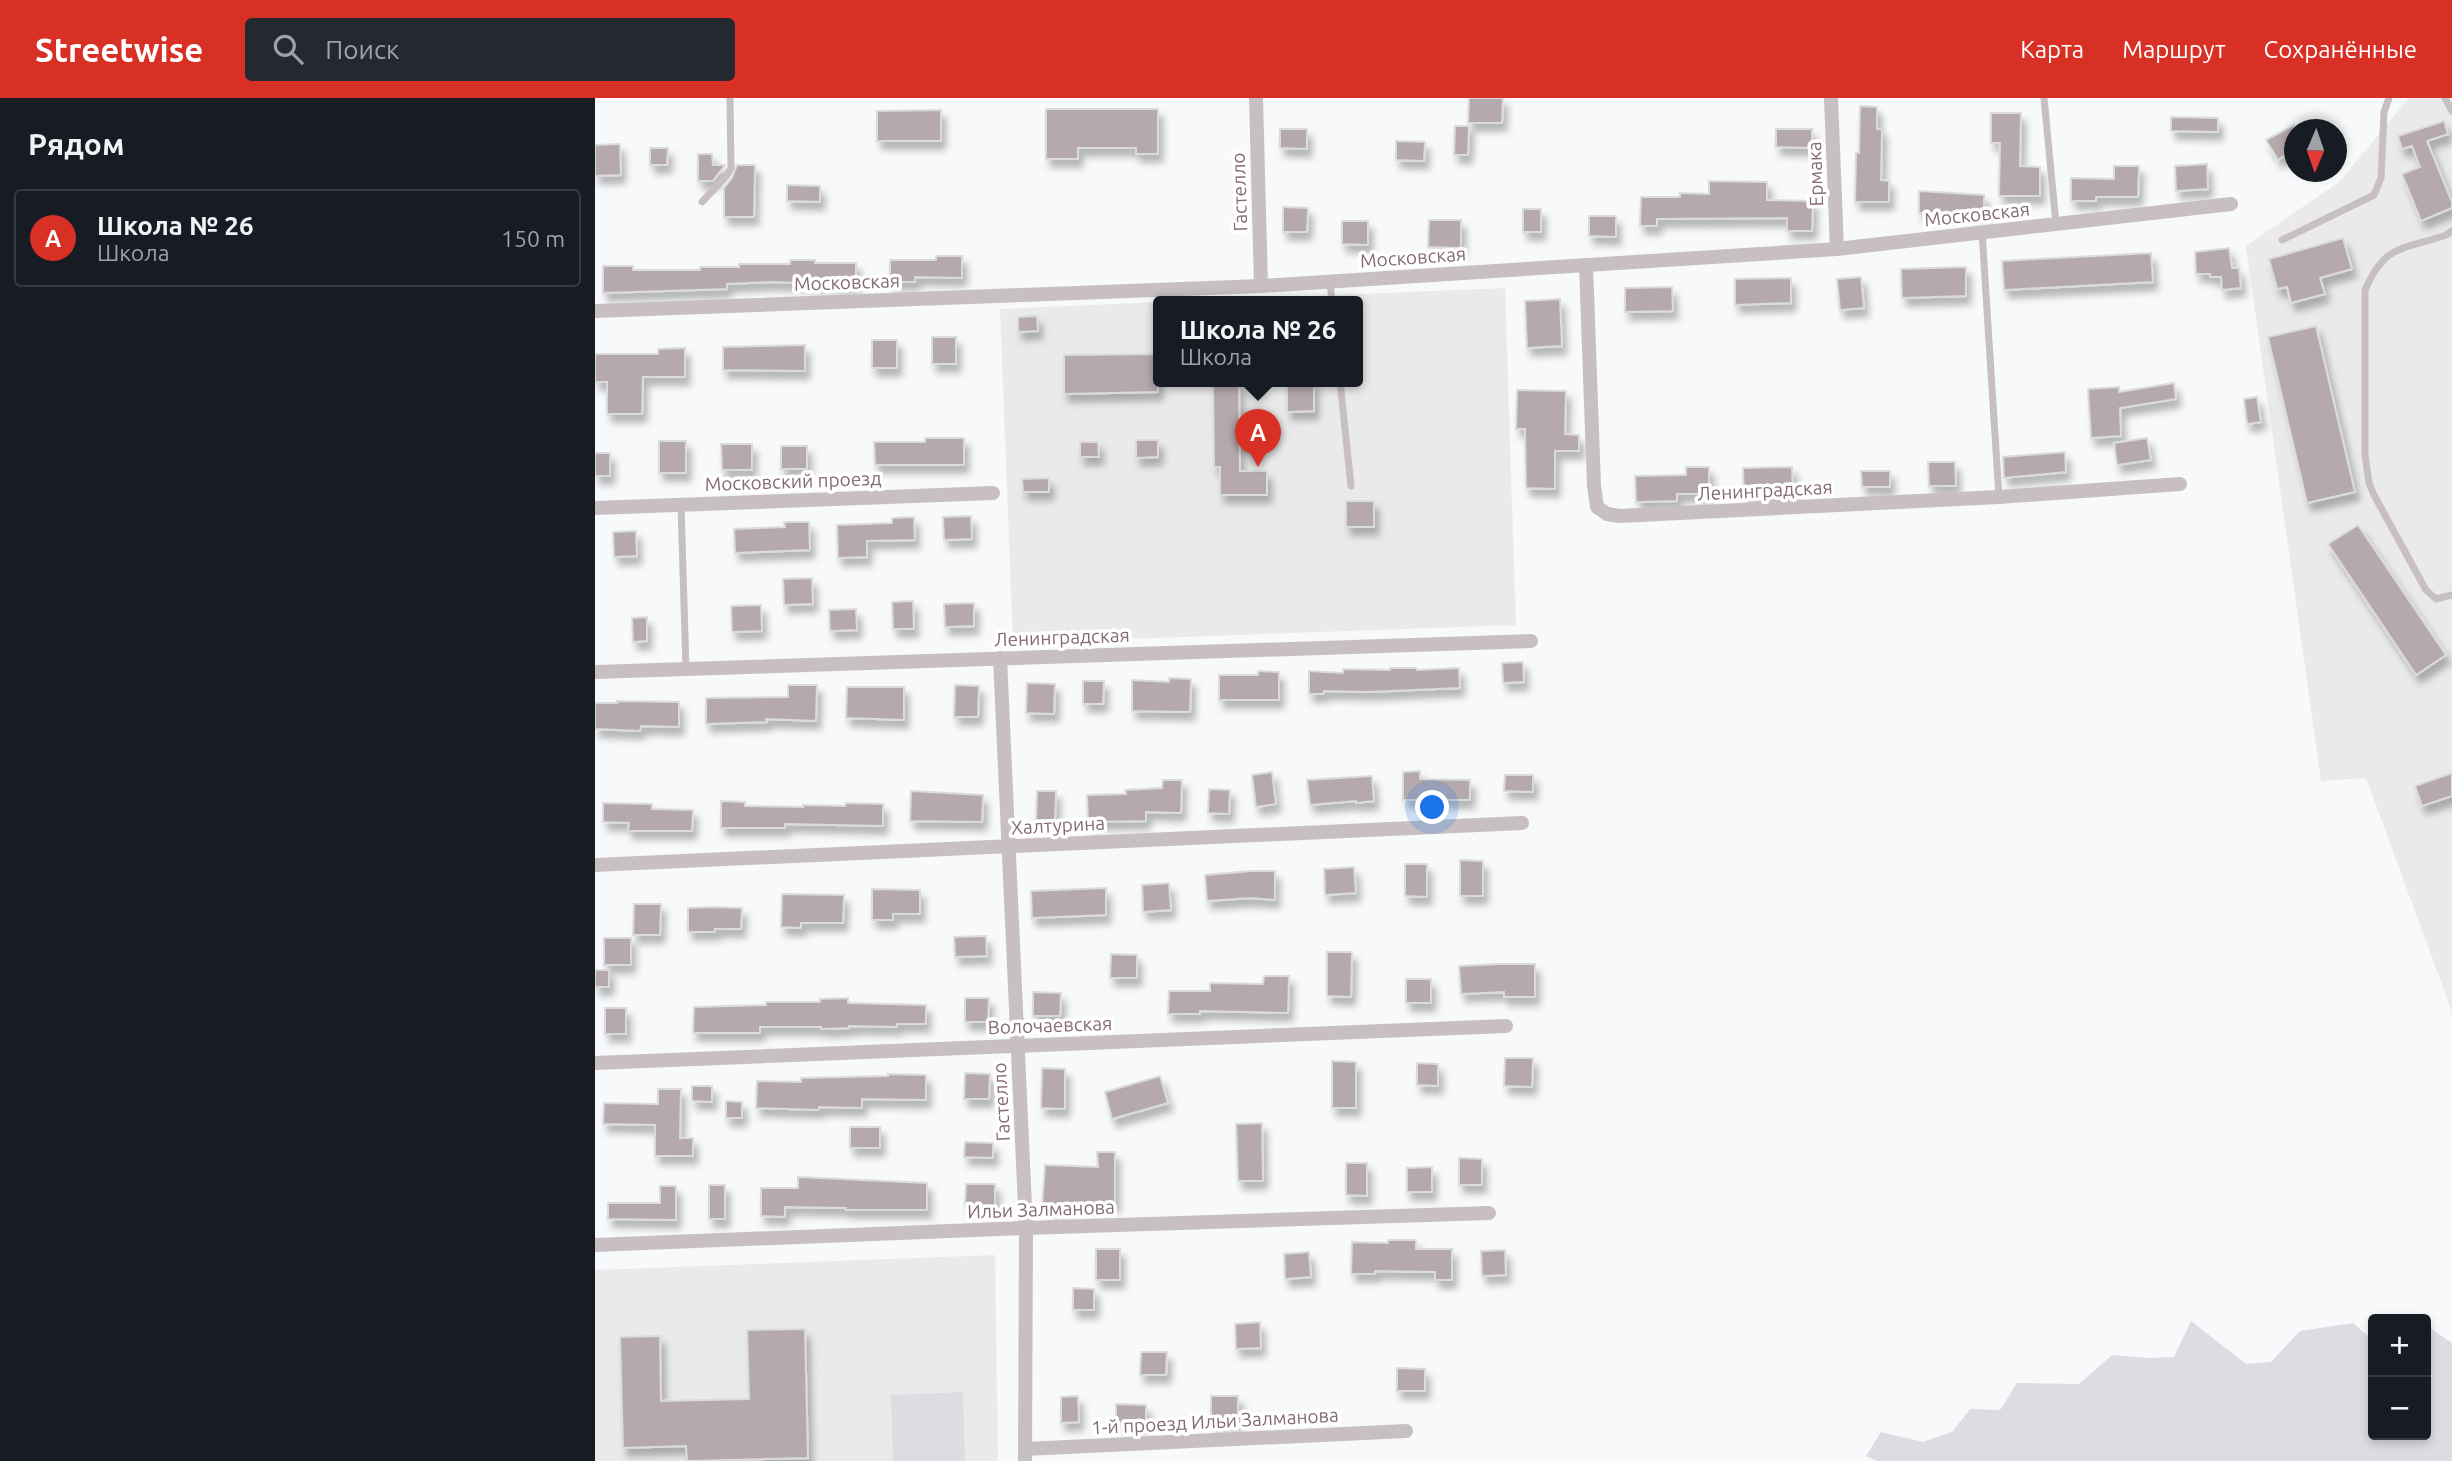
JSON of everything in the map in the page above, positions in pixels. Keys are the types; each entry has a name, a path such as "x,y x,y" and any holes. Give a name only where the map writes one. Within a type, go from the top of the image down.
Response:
{"street":[{"name":"Гастелло","path":"1256,98 1261,286"},
{"name":"Ермака","path":"1831,98 1837,249"},
{"name":"Московская","path":"595,311 1261,286 1837,249 2231,204"},
{"name":"Ленинградская","path":"1586,265 1594,486 1597,507 1607,514 1620,516 2000,497 2180,484"},
{"name":"Московский проезд","path":"595,508 993,493"},
{"name":"Ленинградская","path":"595,672 1531,641"},
{"name":"Гастелло","path":"1000,658 1026,1228 1025,1455"},
{"name":"Халтурина","path":"595,865 1523,823"},
{"name":"Волочаевская","path":"595,1063 1506,1026"},
{"name":"Ильи Залманова","path":"595,1245 1489,1213"},
{"name":"1-й проезд Ильи Залманова","path":"1025,1455 1406,1431"}],"lane":[{"path":"702,202 731,168 730,98"},
{"path":"2044,98 2056,224"},
{"path":"2283,240 2361,204 2374,195 2381,178 2384,112 2389,98"},
{"path":"2445,98 2452,111"},
{"path":"2452,231 2446,236 2392,251 2372,274 2365,290 2365,455 2369,483 2426,590 2436,599 2452,595"},
{"path":"1982,232 2000,497"},
{"path":"1330,281 1332,296"},
{"path":"1341,387 1351,486"},
{"path":"681,504 686,669"}],"shaded area":[{"path":"2409,98 2452,98 2452,1012 2366,778 2321,781 2246,246 2339,182 2347,182 2347,172"},
{"path":"1505,288 1516,625 1013,643 1000,309 1153,302 1153,387 1363,387 1363,296 1314,296"},
{"path":"995,1255 998,1461 595,1461 595,1270"},
{"path":"2191,1321 2246,1364 2271,1362 2300,1331 2353,1323 2368,1336 2368,1440 2431,1440 2431,1329 2452,1343 2452,1461 1877,1461 1866,1456 1881,1432 1923,1442 1952,1432 1970,1409 2000,1410 2017,1383 2079,1384 2112,1355 2174,1357"},
{"path":"963,1392 965,1461 893,1461 891,1395"}],"building":[{"path":"1469,98 1503,98 1502,123 1468,123"},
{"path":"1860,106 1877,107 1877,129 1882,129 1881,180 1889,181 1889,202 1855,202"},
{"path":"1046,109 1158,109 1158,154 1136,154 1136,148 1078,148 1078,159 1046,159"},
{"path":"941,110 941,141 877,141 877,111"},
{"path":"1991,113 2021,113 2020,166 2040,167 2040,196 1999,196 2000,143 1991,143"},
{"path":"2171,117 2218,118 2218,132 2171,131"},
{"path":"2444,121 2448,134 2427,141 2452,208 2421,221 2402,174 2420,167 2412,146 2402,149 2398,136"},
{"path":"1455,126 1469,126 1468,155 1454,155"},
{"path":"1280,129 1307,129 1307,149 1280,148"},
{"path":"1776,129 1812,129 1812,148 1776,147"},
{"path":"2284,130 2284,156 2278,160 2266,140"},
{"path":"1396,141 1425,142 1424,161 1396,160"},
{"path":"620,144 621,175 595,176 595,145"},
{"path":"650,148 668,148 667,165 650,165"},
{"path":"698,154 712,154 713,165 725,165 713,181 698,181"},
{"path":"2207,164 2208,189 2176,191 2175,166"},
{"path":"737,165 755,165 754,217 724,217 724,188"},
{"path":"2114,166 2139,166 2138,197 2096,197 2096,201 2071,201 2071,178 2114,179"},
{"path":"1709,181 1767,182 1767,200 1813,201 1812,231 1787,231 1787,218 1657,219 1657,226 1640,226 1641,197 1680,197 1680,193 1709,194"},
{"path":"787,185 820,186 820,202 787,201"},
{"path":"1919,191 1984,195 1984,212 1919,213"},
{"path":"1283,207 1308,208 1307,232 1283,232"},
{"path":"1523,209 1541,209 1541,232 1523,232"},
{"path":"1589,216 1616,216 1616,237 1589,236"},
{"path":"1429,220 1461,220 1461,248 1428,247"},
{"path":"1342,221 1368,221 1368,245 1342,244"},
{"path":"2343,238 2352,269 2320,278 2325,294 2291,303 2287,287 2277,289 2269,259"},
{"path":"2229,248 2232,268 2239,268 2241,288 2222,290 2221,277 2196,274 2195,252"},
{"path":"2151,253 2153,282 2004,290 2002,261"},
{"path":"936,256 962,256 962,278 915,277 915,282 890,282 890,260 936,260"},
{"path":"790,260 856,263 856,285 772,282 727,284 727,289 603,293 603,266 633,266 633,270 700,270 700,267 739,267 739,264 790,264"},
{"path":"1966,267 1966,296 1902,298 1901,269"},
{"path":"1861,277 1864,308 1840,310 1837,279"},
{"path":"1791,278 1791,303 1735,305 1735,279"},
{"path":"1672,287 1673,311 1625,312 1625,288"},
{"path":"1560,299 1562,346 1527,348 1525,301"},
{"path":"1037,316 1038,331 1018,332 1018,317"},
{"path":"2316,326 2355,492 2307,503 2268,337"},
{"path":"932,337 956,337 956,364 932,364"},
{"path":"872,340 897,340 897,368 872,368"},
{"path":"805,345 805,371 723,370 723,347"},
{"path":"685,348 685,377 643,377 642,414 607,414 607,382 595,382 595,354 658,354 658,349"},
{"path":"1153,354 1153,387 1158,387 1158,392 1064,394 1064,355"},
{"path":"2174,383 2176,399 2120,408 2121,436 2091,438 2088,389 2119,387 2119,392"},
{"path":"1213,387 1239,387 1240,471 1267,471 1267,495 1220,495 1220,467 1214,467"},
{"path":"1287,387 1314,387 1314,411 1287,412"},
{"path":"1517,390 1566,391 1565,434 1579,435 1579,451 1555,451 1555,489 1526,488 1525,429 1516,429"},
{"path":"2257,397 2261,422 2247,424 2244,399"},
{"path":"925,438 964,438 964,465 875,465 874,442 925,442"},
{"path":"2147,438 2151,460 2117,465 2114,443"},
{"path":"1136,440 1158,440 1158,457 1136,458"},
{"path":"659,441 686,441 686,473 659,473"},
{"path":"1080,442 1098,442 1099,457 1080,457"},
{"path":"721,444 752,444 752,470 722,470"},
{"path":"781,446 807,446 807,469 781,469"},
{"path":"2065,452 2066,472 2004,478 2003,457"},
{"path":"595,453 610,453 610,476 595,476"},
{"path":"1928,462 1955,462 1956,486 1929,486"},
{"path":"1686,467 1709,467 1709,494 1677,494 1677,501 1636,502 1635,476 1686,475"},
{"path":"1792,467 1793,495 1744,496 1743,468"},
{"path":"1861,471 1890,471 1890,487 1862,487"},
{"path":"1049,478 1049,492 1023,492 1022,479"},
{"path":"1346,501 1374,501 1374,527 1346,527"},
{"path":"971,516 972,539 944,540 943,517"},
{"path":"914,517 915,540 867,541 867,557 838,558 837,525 892,523 892,518"},
{"path":"784,522 809,522 810,550 735,553 734,529 785,527"},
{"path":"2358,525 2446,655 2416,675 2328,544"},
{"path":"636,531 637,556 614,557 613,532"},
{"path":"812,578 813,604 784,605 783,579"},
{"path":"913,601 914,629 893,629 892,602"},
{"path":"974,603 974,626 945,627 944,604"},
{"path":"761,605 762,631 732,632 731,606"},
{"path":"856,609 857,630 830,631 829,610"},
{"path":"647,617 647,641 633,642 632,618"},
{"path":"1523,662 1524,682 1503,683 1502,663"},
{"path":"1459,668 1460,688 1324,691 1323,694 1309,694 1309,671 1343,673 1343,669"},
{"path":"1258,671 1279,672 1279,700 1219,700 1219,675 1258,675"},
{"path":"1169,678 1191,679 1190,712 1132,711 1132,680 1169,682"},
{"path":"1083,681 1104,681 1103,704 1083,704"},
{"path":"1027,683 1055,684 1054,714 1026,713"},
{"path":"788,685 817,685 816,721 766,719 767,722 706,724 706,698 788,697"},
{"path":"955,685 979,686 978,717 954,717"},
{"path":"847,687 904,687 904,720 846,718"},
{"path":"679,702 679,727 641,726 640,731 595,729 595,703"},
{"path":"1420,771 1420,779 1470,780 1470,800 1403,800 1403,772"},
{"path":"1272,772 1276,804 1256,807 1252,775"},
{"path":"2452,773 2452,796 2422,806 2415,786"},
{"path":"1505,775 1533,775 1533,792 1504,791"},
{"path":"1372,776 1374,801 1310,805 1307,780"},
{"path":"1163,780 1182,780 1181,813 1146,812 1146,821 1088,822 1087,795 1126,794 1125,790 1162,788"},
{"path":"1209,789 1230,790 1229,814 1208,813"},
{"path":"911,791 983,795 982,822 910,821"},
{"path":"1037,791 1056,791 1055,820 1036,820"},
{"path":"721,801 745,802 745,806 883,804 883,826 785,824 785,828 721,828"},
{"path":"603,803 652,804 652,809 693,810 692,831 628,831 629,823 603,822"},
{"path":"1460,860 1483,861 1483,896 1460,896"},
{"path":"1405,864 1427,864 1427,897 1405,896"},
{"path":"1354,867 1356,893 1325,895 1324,869"},
{"path":"1275,871 1275,900 1251,898 1207,901 1205,875"},
{"path":"1169,883 1171,910 1143,912 1142,885"},
{"path":"1106,888 1106,915 1032,918 1031,891"},
{"path":"872,889 920,890 920,914 893,914 893,920 872,920"},
{"path":"782,894 844,895 843,923 801,923 801,928 781,927"},
{"path":"634,904 661,904 660,935 633,935"},
{"path":"688,908 742,908 741,929 688,932"},
{"path":"986,936 987,956 955,957 954,937"},
{"path":"604,938 631,938 631,965 604,965"},
{"path":"1327,952 1352,952 1351,997 1327,996"},
{"path":"1111,954 1137,955 1137,978 1110,978"},
{"path":"1535,964 1535,997 1504,997 1504,992 1461,994 1459,966"},
{"path":"595,970 609,970 609,987 595,987"},
{"path":"1264,976 1289,976 1288,1013 1200,1011 1200,1014 1168,1014 1169,991 1210,991 1210,983 1263,984"},
{"path":"1406,979 1431,979 1431,1003 1406,1003"},
{"path":"1033,992 1061,993 1060,1016 1033,1016"},
{"path":"848,998 848,1003 926,1005 926,1024 821,1029 760,1027 760,1033 693,1033 694,1007 766,1005 766,1002 820,1002 820,999"},
{"path":"965,998 989,998 988,1022 965,1022"},
{"path":"605,1008 626,1008 626,1034 605,1034"},
{"path":"1505,1058 1533,1058 1532,1087 1504,1086"},
{"path":"1332,1061 1356,1062 1356,1108 1332,1108"},
{"path":"1417,1063 1438,1064 1438,1086 1417,1085"},
{"path":"1042,1068 1065,1069 1065,1109 1041,1108"},
{"path":"965,1073 990,1074 989,1099 964,1099"},
{"path":"926,1075 926,1100 862,1099 862,1108 756,1108 757,1081 801,1082 801,1078"},
{"path":"1160,1076 1168,1103 1112,1119 1105,1092"},
{"path":"692,1086 712,1086 712,1102 692,1101"},
{"path":"658,1089 681,1089 680,1138 693,1138 693,1156 655,1156 655,1125 603,1124 604,1103 658,1104"},
{"path":"726,1101 742,1102 742,1118 726,1118"},
{"path":"1262,1123 1263,1181 1238,1181 1236,1124"},
{"path":"850,1127 880,1127 880,1148 850,1148"},
{"path":"965,1142 993,1143 993,1158 964,1157"},
{"path":"1097,1152 1115,1152 1115,1204 1066,1205 1066,1209 1042,1208 1045,1165 1098,1167"},
{"path":"1459,1158 1482,1159 1482,1185 1459,1185"},
{"path":"1346,1163 1367,1163 1367,1196 1346,1195"},
{"path":"1432,1167 1432,1192 1407,1192 1407,1168"},
{"path":"798,1177 927,1183 927,1210 785,1207 785,1217 761,1216 761,1188 798,1188"},
{"path":"966,1184 995,1184 995,1207 965,1207"},
{"path":"709,1185 725,1185 725,1219 709,1219"},
{"path":"660,1186 676,1186 676,1220 608,1219 608,1203 660,1203"},
{"path":"1388,1240 1416,1240 1416,1249 1452,1249 1452,1280 1435,1280 1435,1272 1375,1271 1375,1274 1351,1274 1352,1242 1388,1243"},
{"path":"1096,1249 1120,1249 1120,1280 1096,1280"},
{"path":"1505,1250 1506,1275 1482,1276 1481,1251"},
{"path":"1309,1252 1311,1277 1285,1279 1284,1254"},
{"path":"1073,1288 1094,1289 1094,1310 1073,1310"},
{"path":"1260,1322 1261,1348 1236,1349 1235,1324"},
{"path":"805,1329 808,1458 687,1461 686,1446 623,1448 620,1337 660,1336 661,1401 749,1399 747,1330"},
{"path":"1141,1352 1167,1352 1166,1375 1140,1375"},
{"path":"1397,1368 1425,1369 1425,1391 1397,1391"},
{"path":"1078,1396 1079,1422 1061,1423 1061,1397"},
{"path":"1211,1396 1238,1396 1238,1422 1211,1423"},
{"path":"1116,1404 1146,1405 1146,1424 1116,1424"}],"place":[{"name":"Школа № 26","path":"1258,467"}]}
